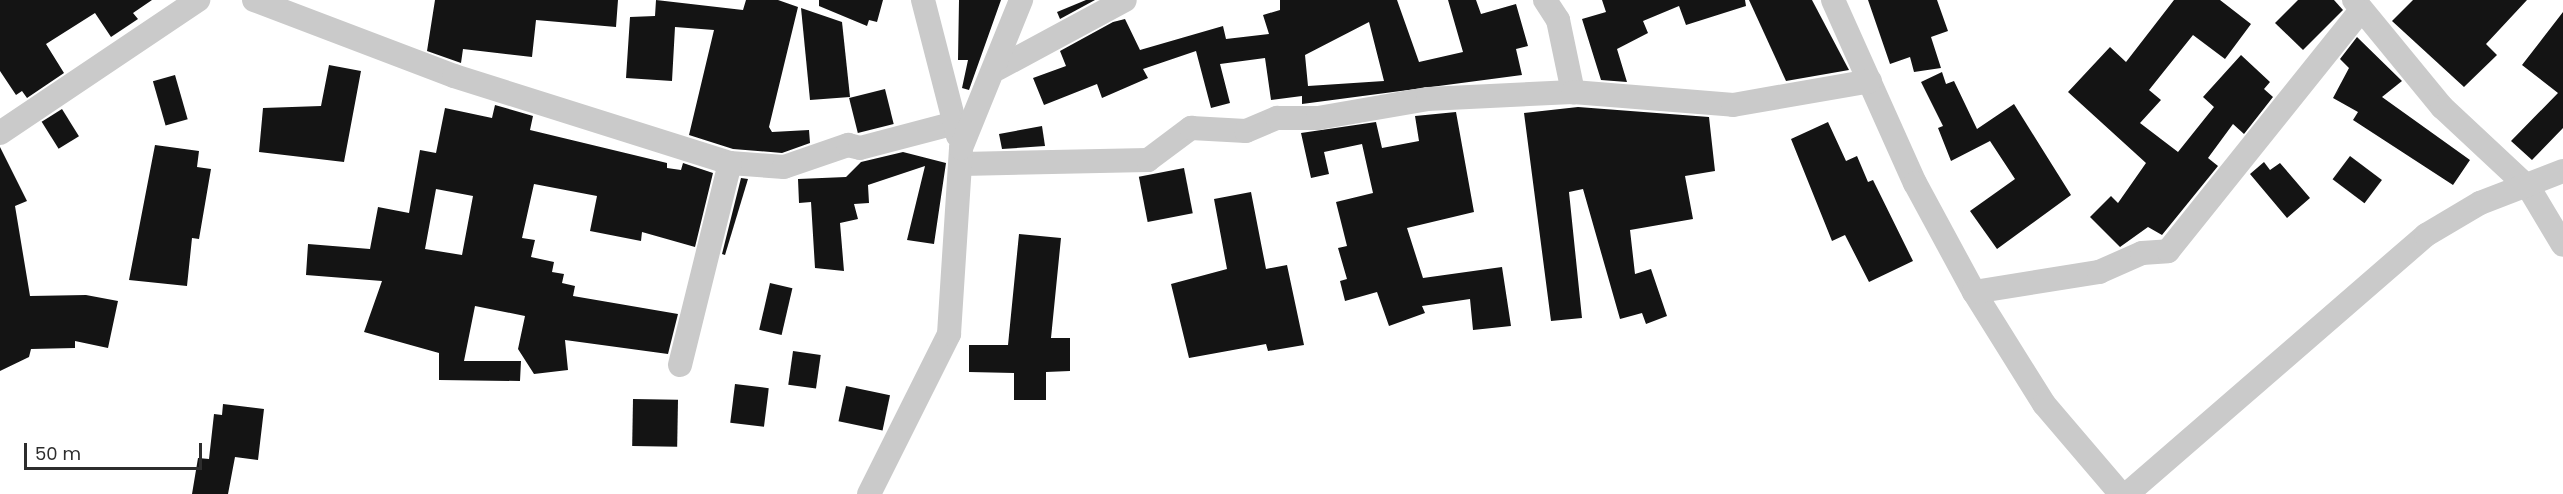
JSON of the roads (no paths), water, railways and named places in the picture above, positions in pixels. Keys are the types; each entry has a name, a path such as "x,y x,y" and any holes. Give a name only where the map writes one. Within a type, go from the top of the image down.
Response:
{"street":[{"path":"0,133 198,0"},
{"path":"254,0 454,76 730,163 784,167 848,145 860,148 955,123"},
{"path":"869,494 949,334 961,155 923,0"},
{"path":"961,155 997,69 1021,0"},
{"path":"997,69 1125,0"},
{"path":"1545,0 1558,20 1573,92"},
{"path":"1833,0 1915,183 1974,292 2044,404 2121,494"},
{"path":"1974,292 2099,272 2142,253 2168,251 2357,5 2442,107 2529,188 2563,244"},
{"path":"961,155 1148,160 1191,128 1246,131 1277,118 1318,118 1428,99 1573,92 1733,105 1870,81"},
{"path":"680,365 730,163"},
{"path":"2127,494 2426,235 2480,203 2529,188 2563,171"}]}
